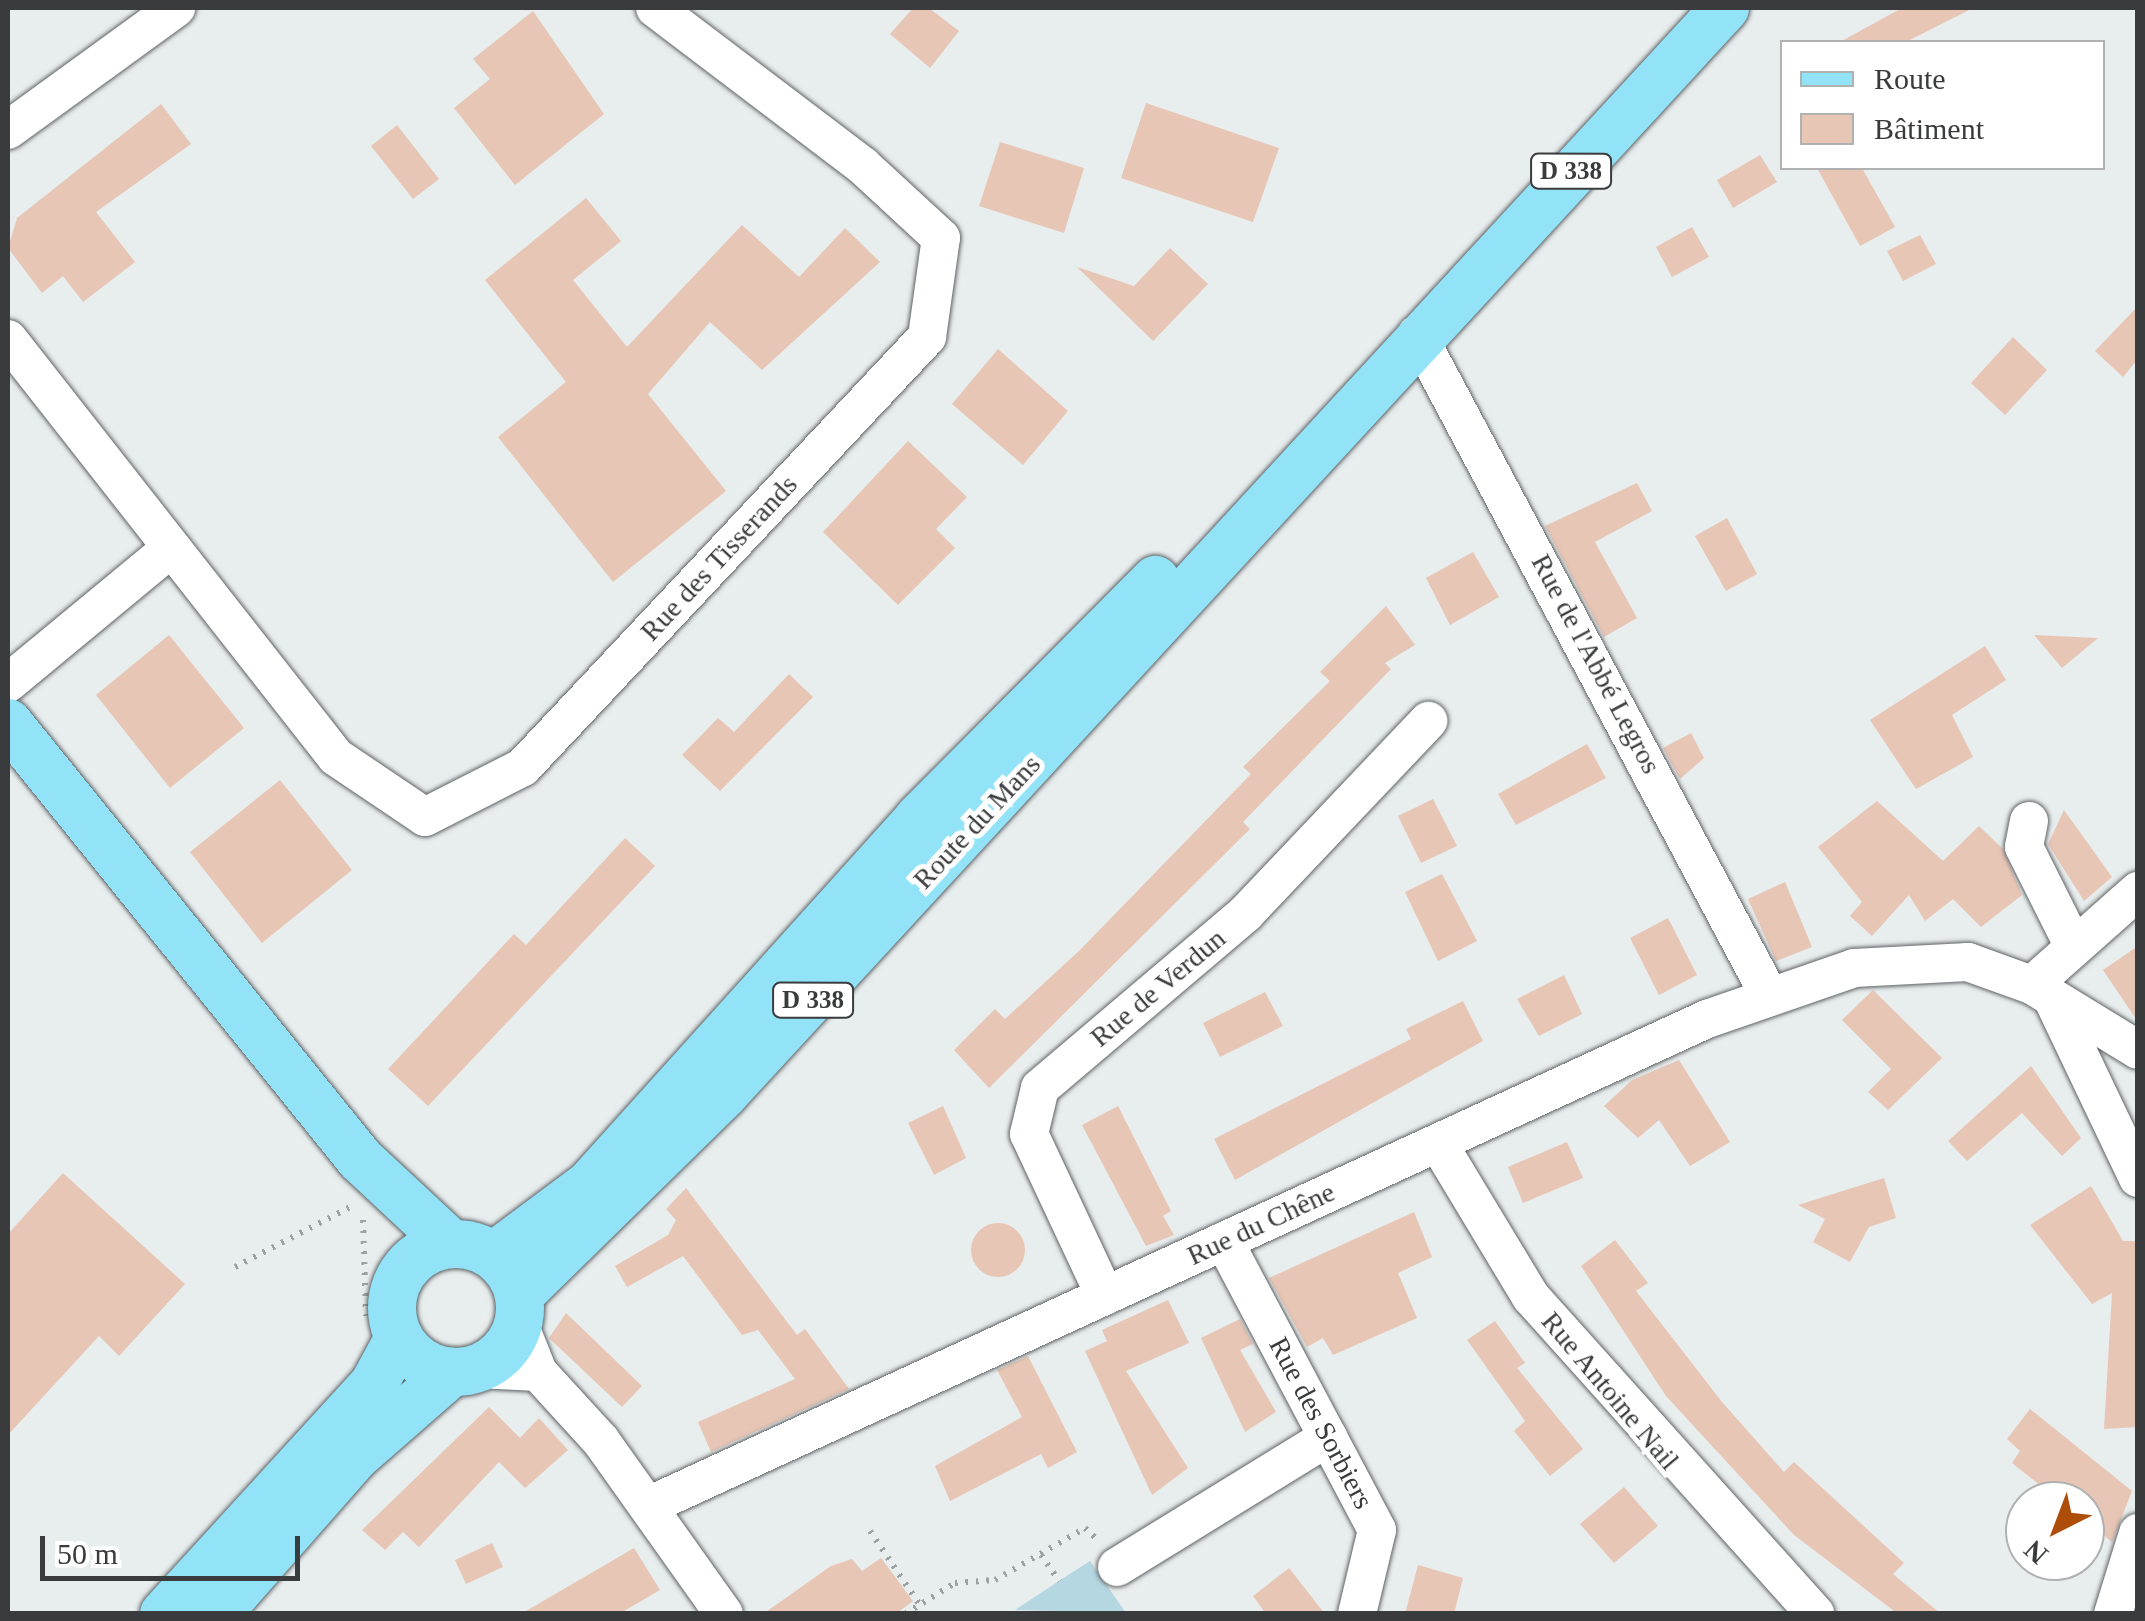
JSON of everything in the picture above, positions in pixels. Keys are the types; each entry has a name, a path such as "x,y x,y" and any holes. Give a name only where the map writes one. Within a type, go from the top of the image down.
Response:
{"main road":[{"name":"Route du Mans","path":"496,1279 590,1185 918,819 1291,442 1418,334 1725,8"},
{"path":"8,723 360,1159 496,1279"},
{"path":"360,1159 400,1274"},
{"path":"465,1371 412,1355 399,1338 392,1295 400,1274 421,1252 496,1279"},
{"path":"217,1614 356,1456 465,1371 496,1279"},
{"path":"164,1614 374,1384 399,1338"}],"street":[{"path":"8,130 176,8"},
{"name":"Rue des Tisserands","path":"8,339 336,757 425,818 523,767 927,338 941,238 863,166 655,8"},
{"name":"Rue de l'Abbé Legros","path":"1418,334 1770,997"},
{"path":"8,683 171,548"},
{"name":"Rue de Verdun","path":"1105,1296 1029,1134 1040,1088 1246,913 1428,720"},
{"path":"2029,821 2024,848 2074,947"},
{"path":"2138,891 2074,947 2044,995 2138,1178"},
{"name":"Rue du Chêne","path":"648,1506 1438,1143 1770,997 1882,960 1968,962 2044,995 2138,1050"},
{"name":"Rue Antoine Nail","path":"1438,1143 1530,1298 1815,1614"},
{"name":"Rue des Sorbiers","path":"1224,1241 1377,1530 1357,1614"},
{"path":"496,1279 538,1372 648,1506 724,1614"},
{"path":"465,1371 538,1372"},
{"path":"1118,1567 1328,1437"},
{"path":"2112,1614 2137,1534"}],"path":[{"path":"235,1267 358,1203 371,1266 356,1364 374,1384"},
{"path":"905,1614 919,1604 1041,1556 1085,1528 1118,1567"},
{"path":"870,1530 919,1604"},
{"path":"1041,1556 1059,1582"}],"shaded area":[{"path":"1090,1561 1126,1613 1015,1610 1059,1581"}],"building":[{"path":"913,8 929,8 959,31 930,68 890,34"},
{"path":"1902,8 1973,8 1910,40 1844,40"},
{"path":"533,11 604,114 515,185 454,108 490,79 473,59"},
{"path":"1146,103 1279,148 1253,222 1121,178"},
{"path":"161,104 191,144 96,212 135,262 83,302 63,276 42,293 8,248 17,218"},
{"path":"397,125 439,179 413,199 371,146"},
{"path":"1000,142 1084,168 1064,233 979,206"},
{"path":"1760,155 1777,182 1733,208 1717,180"},
{"path":"1818,170 1863,170 1895,227 1860,246"},
{"path":"586,198 621,241 573,280 627,347 742,225 799,277 845,228 880,262 762,370 710,322 648,394 726,491 613,582 498,437 566,382 485,280"},
{"path":"1692,227 1709,257 1672,277 1656,247"},
{"path":"1920,235 1936,264 1903,281 1887,251"},
{"path":"1170,248 1208,284 1153,341 1077,267 1134,286"},
{"path":"2138,306 2138,359 2123,377 2095,351"},
{"path":"2013,337 2047,370 2005,415 1971,383"},
{"path":"998,349 1068,411 1023,465 952,404"},
{"path":"908,441 967,497 936,529 955,548 898,605 823,532"},
{"path":"1637,483 1652,511 1595,542 1637,618 1604,637 1545,526"},
{"path":"1727,518 1757,574 1726,591 1695,536"},
{"path":"1473,552 1499,597 1450,625 1426,578"},
{"path":"1386,606 1415,645 1385,663 1391,669 1243,822 1250,829 989,1088 954,1050 995,1009 1005,1019 1080,950 1251,774 1243,767 1330,681 1320,672"},
{"path":"169,635 244,728 170,788 96,695"},
{"path":"2034,635 2098,638 2062,668"},
{"path":"1985,646 2006,680 1952,715 1973,757 1916,789 1870,720"},
{"path":"789,674 813,697 720,791 682,755 718,718 734,732"},
{"path":"1691,733 1704,758 1680,779 1663,748"},
{"path":"1587,744 1606,778 1516,825 1498,794"},
{"path":"280,780 352,870 262,943 190,852"},
{"path":"1433,799 1457,846 1421,863 1398,816"},
{"path":"1877,801 1943,861 1979,826 2003,849 2022,895 1981,927 1953,899 1925,921 1909,895 1872,936 1850,916 1862,902 1818,847"},
{"path":"2064,810 2112,877 2084,901 2048,844"},
{"path":"625,838 655,866 428,1106 388,1069 514,934 526,945"},
{"path":"1442,874 1477,941 1438,961 1405,892"},
{"path":"1785,882 1812,947 1776,961 1748,899"},
{"path":"1668,918 1697,975 1659,995 1630,938"},
{"path":"2138,946 2138,1022 2103,970"},
{"path":"1564,975 1582,1014 1539,1036 1517,999"},
{"path":"1873,990 1942,1058 1888,1110 1868,1092 1891,1069 1842,1020"},
{"path":"1265,992 1283,1026 1220,1057 1203,1023"},
{"path":"1463,1001 1483,1041 1235,1180 1214,1139 1411,1039 1406,1029"},
{"path":"1679,1060 1730,1142 1690,1166 1659,1120 1638,1138 1604,1106 1632,1080"},
{"path":"2031,1066 2081,1138 2062,1156 2022,1113 1967,1161 1948,1141"},
{"path":"943,1106 966,1158 934,1175 908,1123"},
{"path":"1118,1106 1171,1211 1163,1216 1174,1235 1146,1246 1082,1125"},
{"path":"1567,1142 1583,1178 1523,1203 1508,1167"},
{"path":"63,1173 185,1284 119,1356 99,1336 8,1435 8,1234"},
{"path":"1884,1178 1896,1218 1869,1227 1850,1262 1813,1242 1825,1219 1798,1205"},
{"path":"2091,1186 2123,1241 2138,1241 2138,1427 2104,1429 2112,1293 2092,1304 2030,1225"},
{"path":"686,1188 797,1335 805,1329 849,1389 711,1452 698,1422 795,1379 758,1330 742,1335 683,1256 627,1287 615,1266 668,1235 676,1220 666,1209"},
{"path":"1414,1212 1432,1257 1398,1273 1417,1318 1333,1355 1323,1338 1307,1347 1269,1278"},
{"path":"998,1223 1017,1231 1025,1250 1017,1269 998,1277 979,1269 971,1250 979,1231"},
{"path":"1615,1240 1648,1283 1636,1291 1722,1402 1784,1472 1794,1462 1904,1563 1893,1574 1941,1614 1898,1614 1794,1535 1666,1396 1581,1266"},
{"path":"1168,1300 1189,1343 1126,1371 1188,1468 1152,1495 1085,1351 1107,1341 1102,1330"},
{"path":"566,1313 642,1386 622,1407 549,1338"},
{"path":"1240,1319 1253,1344 1240,1350 1276,1412 1245,1432 1201,1338"},
{"path":"1495,1321 1525,1363 1517,1368 1583,1449 1550,1476 1514,1431 1525,1421 1467,1340"},
{"path":"1028,1356 1077,1452 1048,1468 1041,1454 950,1501 935,1466 1022,1417 997,1370"},
{"path":"489,1407 520,1438 539,1418 568,1450 525,1488 499,1462 419,1547 403,1532 385,1550 362,1530"},
{"path":"2030,1409 2132,1491 2112,1542 2105,1537 2105,1481 2035,1481 2012,1463 2020,1451 2007,1439"},
{"path":"1624,1487 1658,1526 1614,1563 1580,1524"},
{"path":"492,1543 503,1567 466,1584 455,1560"},
{"path":"634,1548 660,1590 619,1614 521,1614"},
{"path":"881,1558 913,1601 896,1614 763,1614 831,1566 852,1559 862,1571"},
{"path":"1418,1565 1463,1578 1454,1614 1405,1614"},
{"path":"1289,1568 1325,1614 1266,1614 1253,1596"}]}
